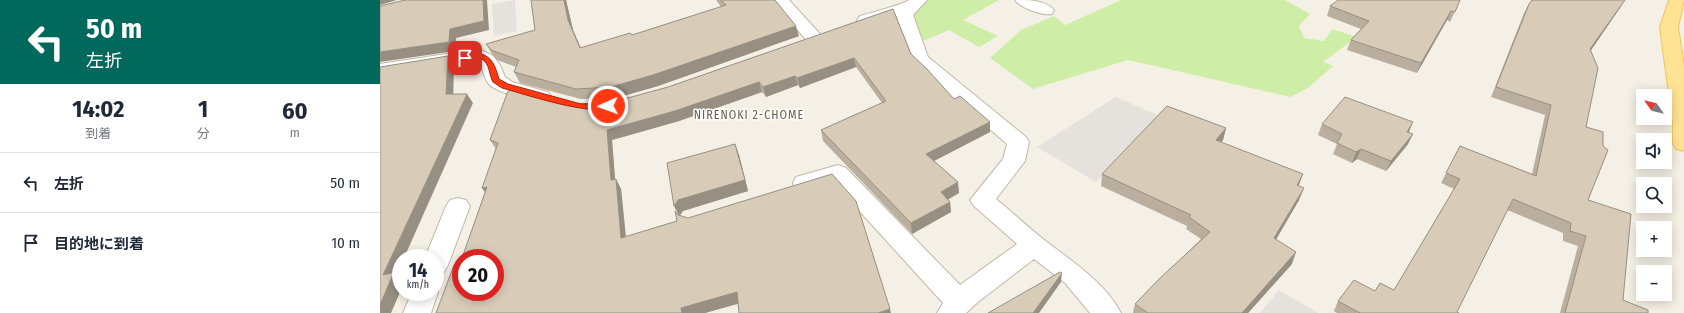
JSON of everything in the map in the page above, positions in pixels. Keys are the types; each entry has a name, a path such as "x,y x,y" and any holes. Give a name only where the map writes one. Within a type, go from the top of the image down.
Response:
{"main road":[{"path":"1677,0 1669,27 1683,124 1684,144"}],"street":[{"path":"780,0 814,38"},
{"path":"1023,0 1046,10"},
{"path":"851,25 914,4"},
{"path":"914,4 904,15 920,58 1018,142 1014,161 982,200 1034,245 1074,276 1106,313"},
{"path":"380,70 479,56 485,58 491,63 496,80 505,86 558,100"},
{"path":"780,191 838,173 955,308 1034,245"},
{"path":"441,249 458,206"},
{"path":"417,313 422,301"}],"green space":[{"path":"928,0 999,0 963,20 998,36 979,47 949,30 923,41 908,16"},
{"path":"1121,0 1285,0 1310,14 1299,26 1304,38 1324,41 1332,29 1357,37 1323,62 1333,66 1309,87 1291,97 1128,60 1033,89 990,58 1021,30 1054,16 1065,25"}],"shaded area":[{"path":"515,0 517,31 494,36 492,4"},
{"path":"1116,97 1162,117 1096,182 1037,147"},
{"path":"1279,290 1318,313 1260,313"}],"building":[{"path":"405,0 483,0 484,21 450,29 449,42 380,52 380,6"},
{"path":"531,0 564,0 568,20 580,48 630,33 632,35 726,5 721,0 775,0 796,26 653,75 611,87 576,89 514,72 519,60 491,50 486,44 535,30"},
{"path":"1338,0 1460,0 1455,12 1451,11 1421,63 1351,40 1369,21 1330,6"},
{"path":"1532,0 1625,0 1590,49 1598,68 1586,127 1603,132 1603,146 1608,150 1588,200 1631,214 1623,300 1648,310 1648,313 1565,313 1586,236 1570,231 1571,223 1513,199 1457,312 1459,313 1360,313 1338,301 1354,280 1375,291 1380,283 1394,290 1460,179 1446,173 1460,146 1536,176 1551,105 1496,87 1529,4"},
{"path":"893,9 911,54 927,69 954,99 960,96 990,122 926,154 958,182 941,192 950,202 911,223 821,130 886,101 854,58 797,78 795,76 763,87 759,82 675,111 607,130 611,180 616,179 621,238 677,221 675,211 678,215 688,218 832,174 856,201 890,309 878,313 739,313 737,292 681,308 682,313 436,313 440,301 444,301 444,292 452,270 452,301 504,301 504,249 465,249 487,187 482,188 498,143 490,140 508,91 513,90 512,87 575,104 613,102 668,87"},
{"path":"448,56 446,94 467,94 395,249 392,249 392,256 383,275 392,273 392,277 380,305 380,67"},
{"path":"1345,97 1413,122 1407,132 1413,134 1391,161 1361,149 1356,152 1337,143 1342,134 1322,124"},
{"path":"1167,106 1226,128 1216,140 1303,174 1297,185 1304,188 1274,238 1296,252 1242,313 1148,313 1135,304 1159,279 1210,232 1189,217 1191,215 1102,174"},
{"path":"735,144 745,180 678,200 674,206 667,163"},
{"path":"1060,272 1062,273 1033,313 988,313"}],"district":[{"name":"NIRENOKI 2-CHOME","path":"749,115"}],"route":[{"path":"465,58 479,56 485,58 491,63 496,80 505,86 581,107 608,106"}]}
